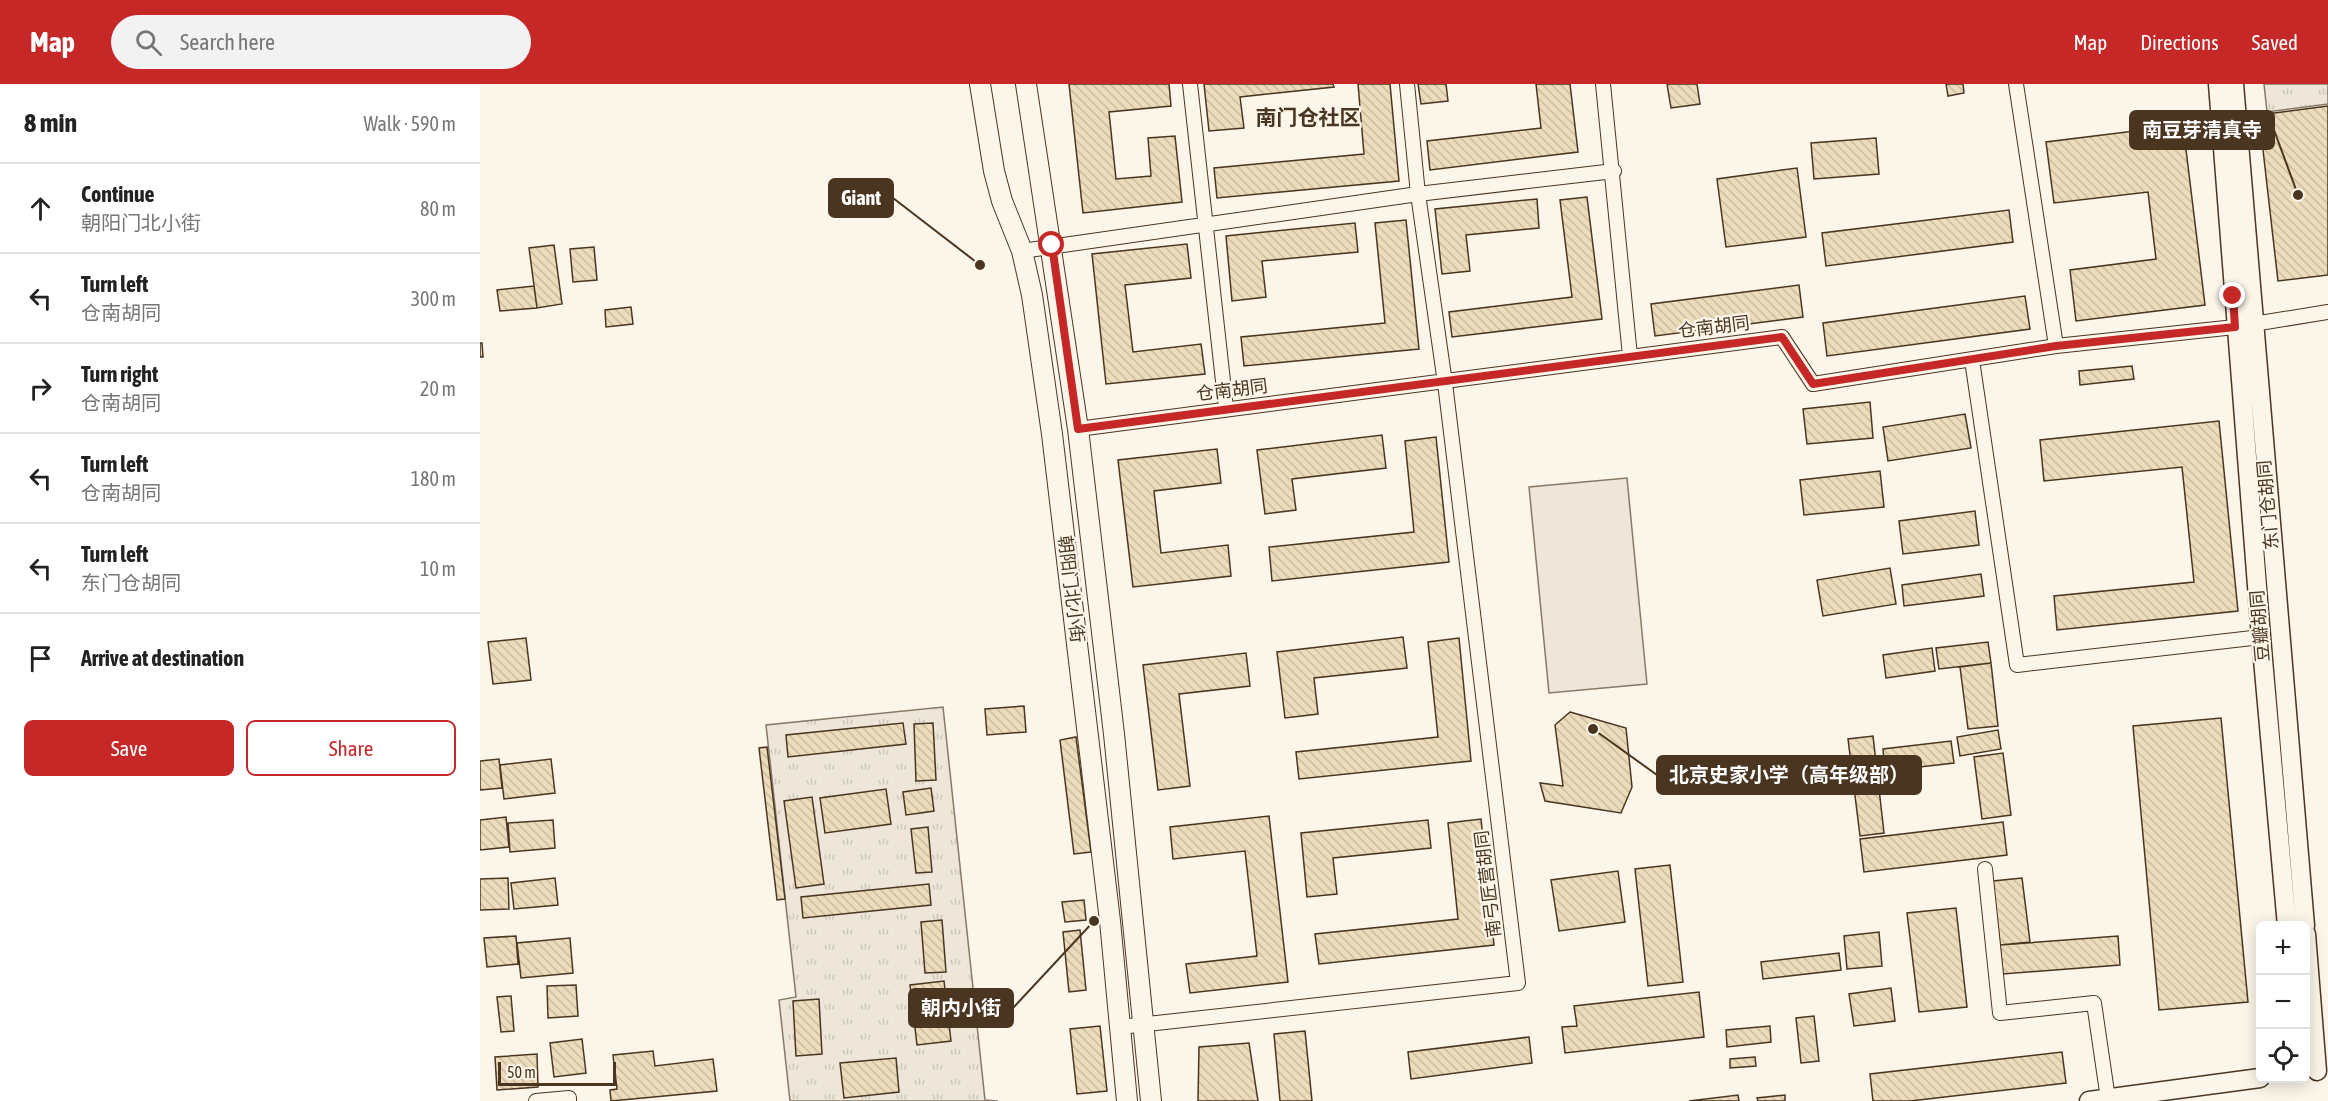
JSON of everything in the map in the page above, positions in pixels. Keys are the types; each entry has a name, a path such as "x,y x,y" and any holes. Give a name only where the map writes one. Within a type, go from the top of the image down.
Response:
{"main road":[{"name":"朝阳门北小街","path":"980,84 994,171 1002,201 1022,251 1032,295 1052,434 1109,909 1127,1101"},
{"name":"朝阳门北小街","path":"1026,84 1078,429 1114,734 1151,1101"}],"street":[{"path":"1190,84 1226,408"},
{"path":"1407,84 1418,195 1445,383"},
{"path":"1603,84 1614,171 1630,356"},
{"path":"2016,84 2056,346"},
{"name":"东门仓胡同","path":"2218,84 2304,921"},
{"name":"东门仓胡同","path":"2234,84 2244,326"},
{"path":"1022,251 1418,195 1614,171"},
{"name":"仓南胡同","path":"1078,429 1226,408 1445,383 1782,337 1813,384 2056,346 2244,326 2328,312"},
{"name":"豆瓣胡同","path":"2244,326 2260,637 2287,921"},
{"path":"1972,360 2017,665 2260,637"},
{"name":"南弓匠营胡同","path":"1120,1027 1518,983 1445,383"},
{"path":"1985,869 2000,1013 2094,1003 2108,1099"},
{"path":"2309,975 2317,1071"},
{"path":"2090,1101 2256,1079"},
{"path":"536,1101 569,1098 570,1101"}],"green space":[{"path":"2264,84 2328,84 2328,104 2267,112"},
{"path":"1627,478 1647,684 1549,693 1529,487"},
{"path":"943,707 985,1100 998,1101 790,1101 779,1000 796,997 766,725"}],"building":[{"path":"1069,84 1169,84 1171,106 1109,112 1116,179 1151,176 1148,138 1175,136 1182,202 1083,213"},
{"path":"1204,84 1333,84 1334,87 1240,97 1244,128 1209,131"},
{"path":"1358,84 1390,84 1399,181 1217,198 1214,168 1364,154"},
{"path":"1418,84 1446,84 1448,101 1421,104"},
{"path":"1536,84 1570,84 1578,152 1430,170 1427,141 1541,128"},
{"path":"1667,84 1697,84 1700,104 1671,108"},
{"path":"1946,84 1963,84 1964,93 1948,96"},
{"path":"2328,106 2328,275 2278,281 2259,115"},
{"path":"2183,125 2205,305 2076,321 2070,270 2156,259 2148,192 2054,203 2046,142"},
{"path":"1876,138 1879,174 1814,179 1811,143"},
{"path":"1797,168 1806,237 1726,247 1717,179"},
{"path":"1587,197 1602,319 1452,337 1449,312 1572,297 1560,200"},
{"path":"1537,199 1539,228 1466,235 1470,271 1442,274 1435,209"},
{"path":"2009,210 2013,242 1826,266 1822,233"},
{"path":"1406,220 1419,349 1244,366 1241,337 1385,323 1375,223"},
{"path":"1355,223 1358,252 1262,261 1266,297 1232,301 1226,236"},
{"path":"1187,244 1191,278 1125,285 1133,352 1201,344 1205,374 1106,384 1092,254"},
{"path":"554,245 562,304 537,308 529,248"},
{"path":"594,247 597,280 573,282 570,249"},
{"path":"1799,285 1803,317 1655,336 1651,304"},
{"path":"534,286 537,308 500,311 497,290"},
{"path":"2025,296 2030,329 1827,356 1823,323"},
{"path":"631,307 633,324 606,327 605,310"},
{"path":"480,343 482,343 483,357 480,357"},
{"path":"2132,366 2134,379 2080,385 2079,371"},
{"path":"1870,402 1873,438 1807,444 1803,409"},
{"path":"1965,414 1971,448 1888,461 1883,427"},
{"path":"2219,421 2238,611 2057,630 2054,596 2194,582 2182,467 2044,481 2040,440"},
{"path":"1382,435 1386,468 1292,479 1296,510 1265,514 1257,450"},
{"path":"1436,437 1449,562 1272,581 1269,547 1414,532 1405,441"},
{"path":"1217,449 1221,483 1154,491 1161,553 1228,545 1231,576 1133,587 1118,460"},
{"path":"1880,471 1884,507 1804,515 1800,480"},
{"path":"1975,511 1979,545 1903,554 1899,521"},
{"path":"1890,568 1896,604 1823,616 1817,580"},
{"path":"1981,574 1984,596 1904,606 1902,585"},
{"path":"1403,637 1407,668 1314,678 1318,714 1285,718 1277,652"},
{"path":"526,638 531,680 493,684 488,642"},
{"path":"1459,638 1471,761 1299,779 1296,752 1438,737 1428,642"},
{"path":"1988,642 1991,663 1939,669 1936,648"},
{"path":"1932,648 1935,671 1886,678 1883,655"},
{"path":"1246,653 1250,686 1179,694 1190,786 1158,790 1143,665"},
{"path":"1991,663 1998,726 1968,729 1960,667"},
{"path":"1024,706 1026,732 987,735 985,709"},
{"path":"1570,712 1626,728 1632,787 1621,813 1545,801 1540,783 1563,786 1555,725"},
{"path":"2221,718 2248,1002 2159,1010 2133,726"},
{"path":"903,723 906,744 788,757 786,735"},
{"path":"933,723 936,780 916,781 914,724"},
{"path":"1998,730 2001,749 1960,756 1957,737"},
{"path":"1873,736 1884,833 1860,836 1848,739"},
{"path":"1076,737 1091,852 1074,854 1060,740"},
{"path":"1951,741 1954,763 1885,771 1883,749"},
{"path":"767,747 785,899 777,900 759,748"},
{"path":"2003,753 2011,815 1982,819 1974,757"},
{"path":"499,759 502,788 480,790 480,761"},
{"path":"551,759 555,793 504,799 500,765"},
{"path":"931,788 934,811 906,815 903,792"},
{"path":"886,789 891,824 825,833 820,798"},
{"path":"812,797 824,884 796,888 784,801"},
{"path":"1269,816 1288,982 1190,993 1186,964 1257,956 1245,851 1173,859 1170,827"},
{"path":"506,817 509,847 480,850 480,820"},
{"path":"1481,819 1494,945 1319,964 1315,934 1458,919 1448,823"},
{"path":"553,820 555,848 510,852 508,823"},
{"path":"1428,820 1431,848 1333,858 1337,894 1307,897 1301,833"},
{"path":"2003,822 2007,855 1864,872 1860,839"},
{"path":"928,827 932,872 916,873 911,829"},
{"path":"1670,865 1683,982 1648,986 1635,869"},
{"path":"1618,871 1625,922 1559,931 1551,880"},
{"path":"508,878 509,909 480,910 480,879"},
{"path":"555,878 558,905 514,909 511,883"},
{"path":"2022,878 2030,942 2000,945 1993,881"},
{"path":"929,884 931,905 803,918 801,897"},
{"path":"1084,900 1086,920 1065,922 1062,902"},
{"path":"1956,908 1967,1007 1919,1012 1907,913"},
{"path":"942,920 946,972 925,973 921,922"},
{"path":"1080,930 1086,990 1069,992 1063,932"},
{"path":"1879,932 1882,966 1847,969 1844,936"},
{"path":"516,936 518,964 487,967 484,938"},
{"path":"2118,936 2120,965 2003,974 2000,945"},
{"path":"570,938 573,973 521,978 517,943"},
{"path":"1839,953 1841,970 1763,979 1761,962"},
{"path":"944,981 951,1041 917,1045 910,985"},
{"path":"576,985 578,1016 548,1018 547,986"},
{"path":"1891,988 1895,1021 1854,1026 1849,994"},
{"path":"1699,992 1704,1037 1565,1053 1562,1027 1577,1026 1574,1006"},
{"path":"511,996 514,1031 501,1032 497,997"},
{"path":"819,999 822,1054 796,1056 793,1001"},
{"path":"1814,1016 1819,1061 1801,1063 1796,1018"},
{"path":"1100,1026 1107,1091 1077,1094 1070,1029"},
{"path":"1770,1026 1771,1042 1727,1047 1726,1030"},
{"path":"1305,1031 1312,1101 1280,1101 1274,1034"},
{"path":"1529,1037 1532,1063 1411,1079 1408,1052"},
{"path":"582,1039 586,1073 554,1077 550,1043"},
{"path":"1249,1043 1258,1101 1198,1101 1199,1047"},
{"path":"653,1051 655,1066 713,1059 717,1091 611,1101 610,1090 617,1089 613,1055"},
{"path":"2062,1052 2066,1083 1910,1101 1873,1101 1870,1074"},
{"path":"537,1054 538,1087 497,1090 495,1057"},
{"path":"1755,1057 1756,1066 1730,1068 1730,1059"},
{"path":"896,1058 899,1092 844,1098 840,1063"},
{"path":"1738,1095 1739,1101 1689,1101"},
{"path":"1785,1095 1785,1101 1758,1101 1757,1098"}],"place":[{"name":"南豆芽清真寺","path":"2298,195"},
{"name":"Giant","path":"980,265"},
{"name":"北京史家小学（高年级部）","path":"1593,729"},
{"name":"朝内小街","path":"1094,921"}],"district":[{"name":"南门仓社区","path":"1308,118"}],"route":[{"path":"1052,245 1078,429 1226,408 1445,383 1782,337 1813,384 2056,346 2235,327 2233,296"}]}
